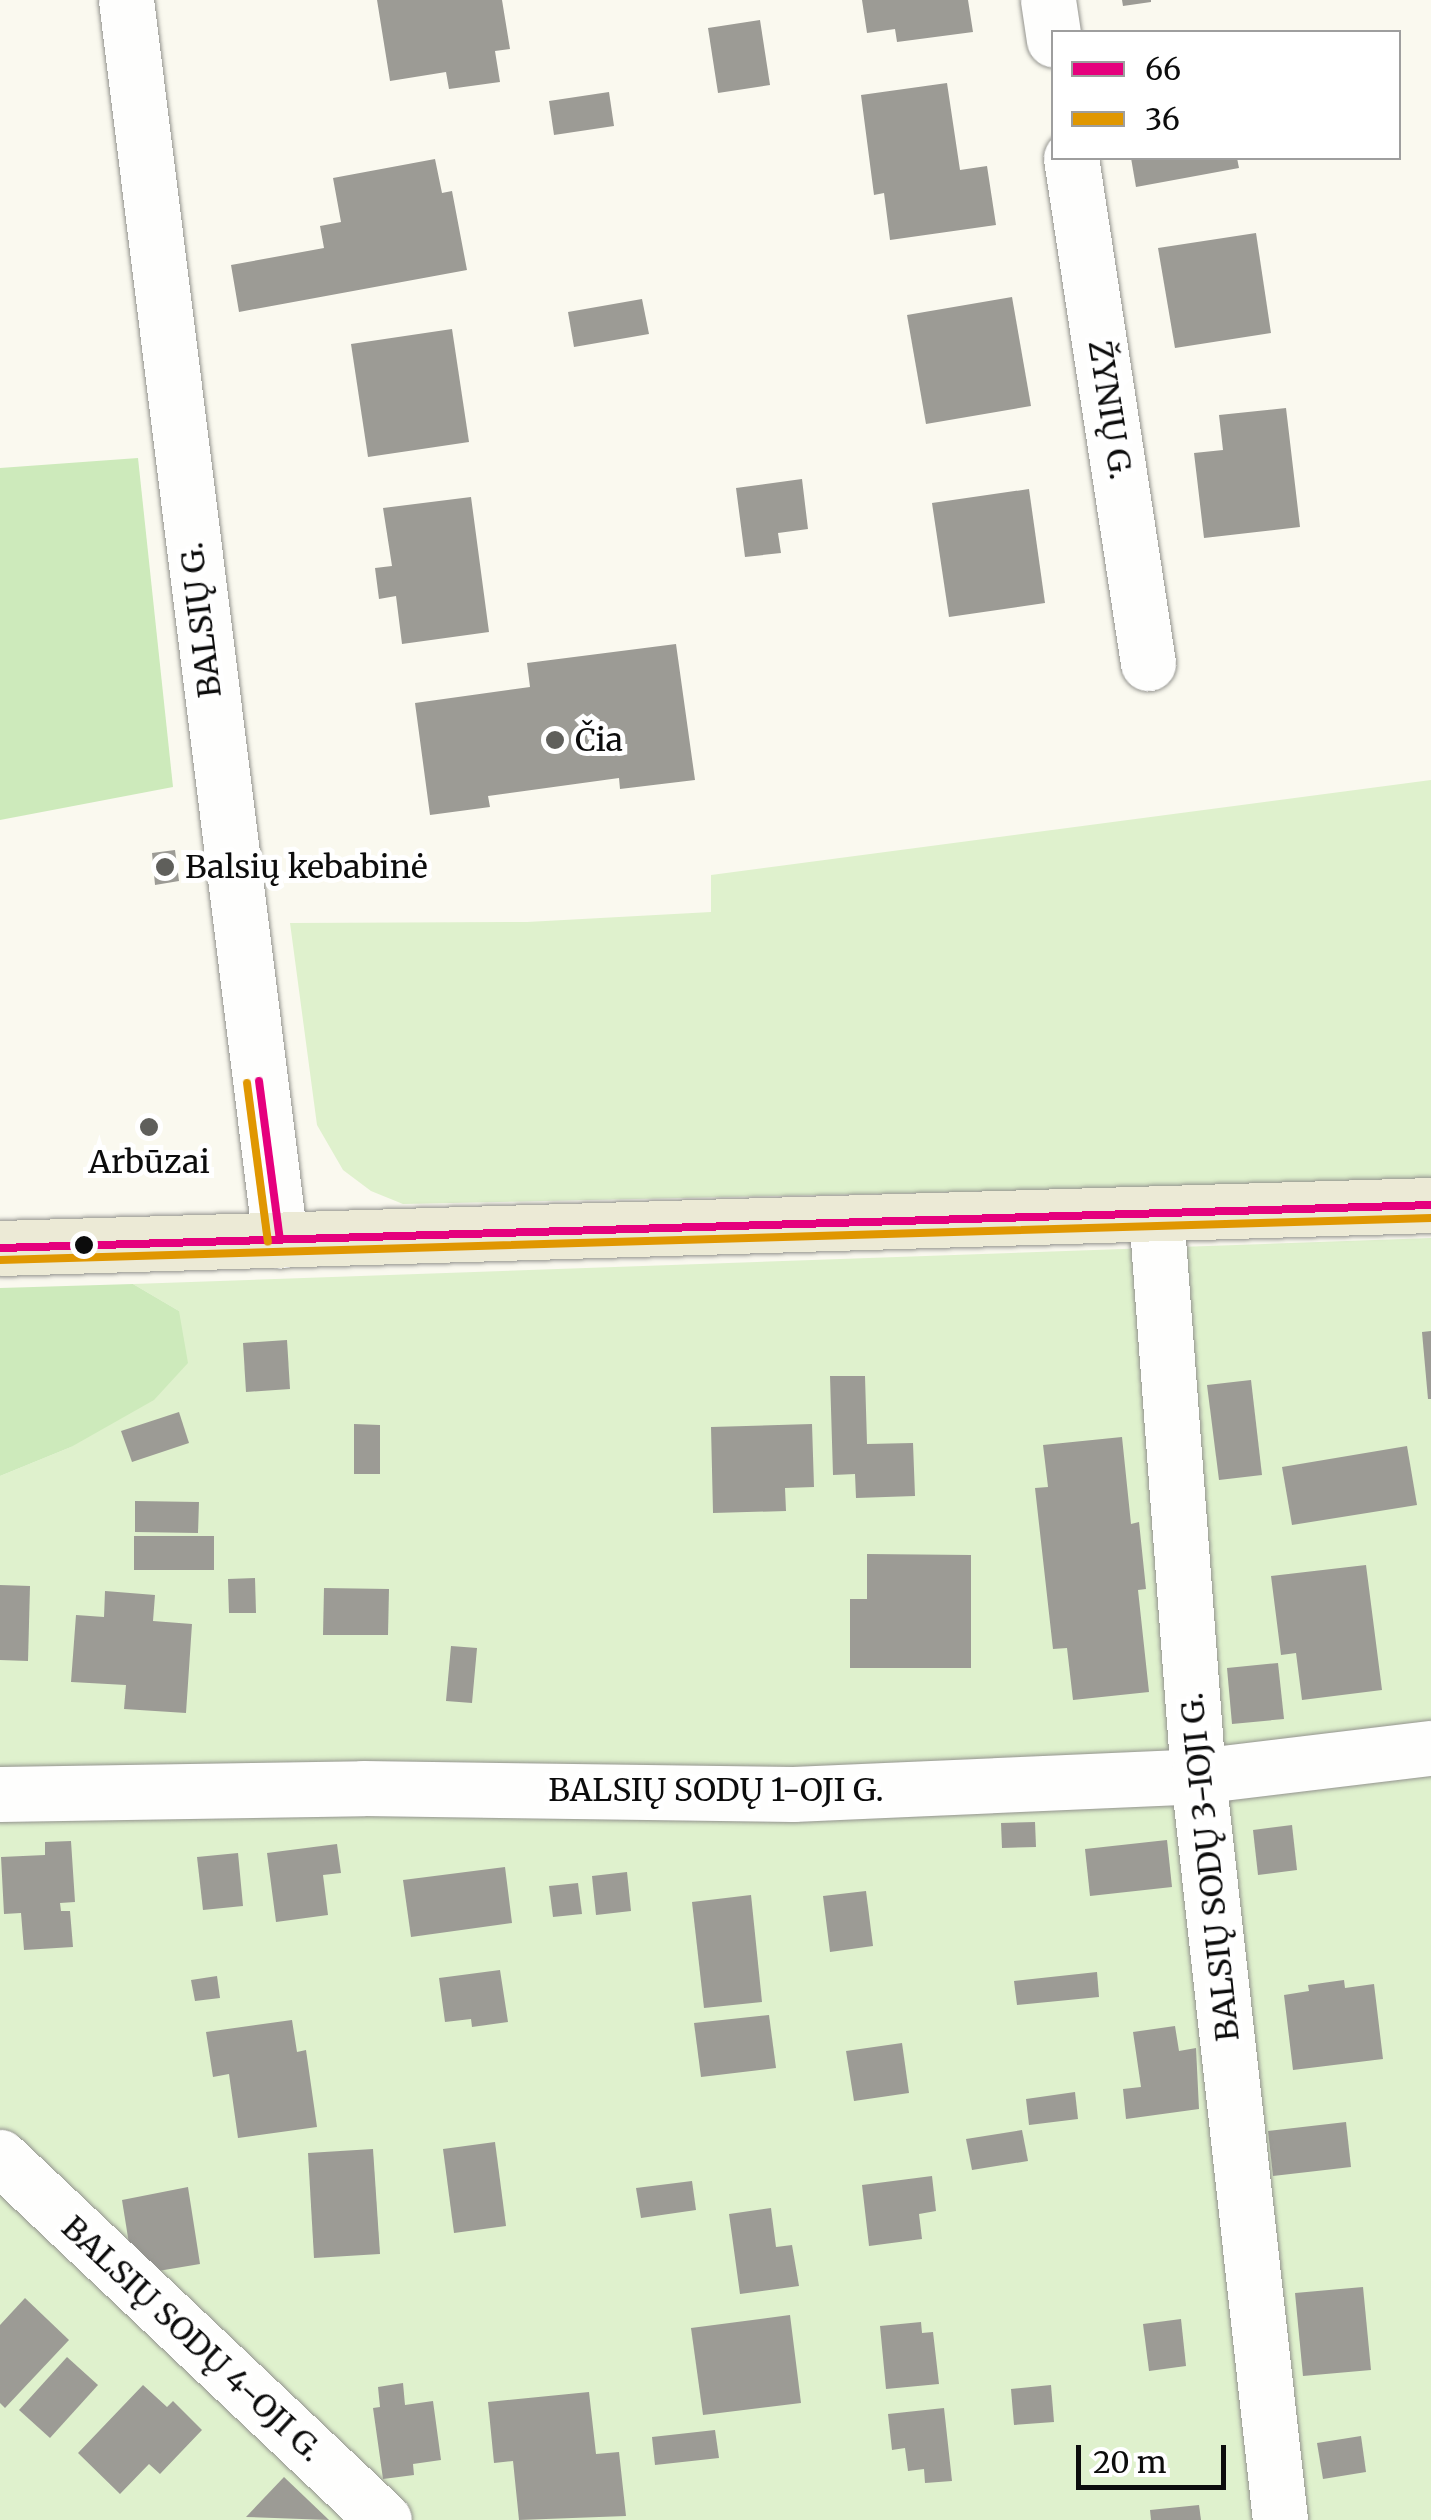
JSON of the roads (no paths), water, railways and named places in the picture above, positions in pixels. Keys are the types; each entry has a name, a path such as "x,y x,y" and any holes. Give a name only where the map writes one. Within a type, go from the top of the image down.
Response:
{"main road":[{"path":"0,1248 1431,1205"}],"street":[{"name":"BALSIŲ G.","path":"126,0 280,1240"},
{"path":"1048,0 1052,30"},
{"name":"ŽYNIŲ G.","path":"1072,160 1148,663"},
{"name":"BALSIŲ SODŲ 3-IOJI G.","path":"1156,1213 1198,1776 1280,2520"},
{"name":"BALSIŲ SODŲ 1-OJI G.","path":"0,1794 363,1788 794,1794 1198,1776 1431,1748"},
{"name":"BALSIŲ SODŲ 4-OJI G.","path":"0,2157 384,2520"}],"place":[{"name":"Čia","path":"555,740"},
{"name":"Balsių kebabinė","path":"165,867"},
{"name":"Arbūzai","path":"149,1127"}]}
